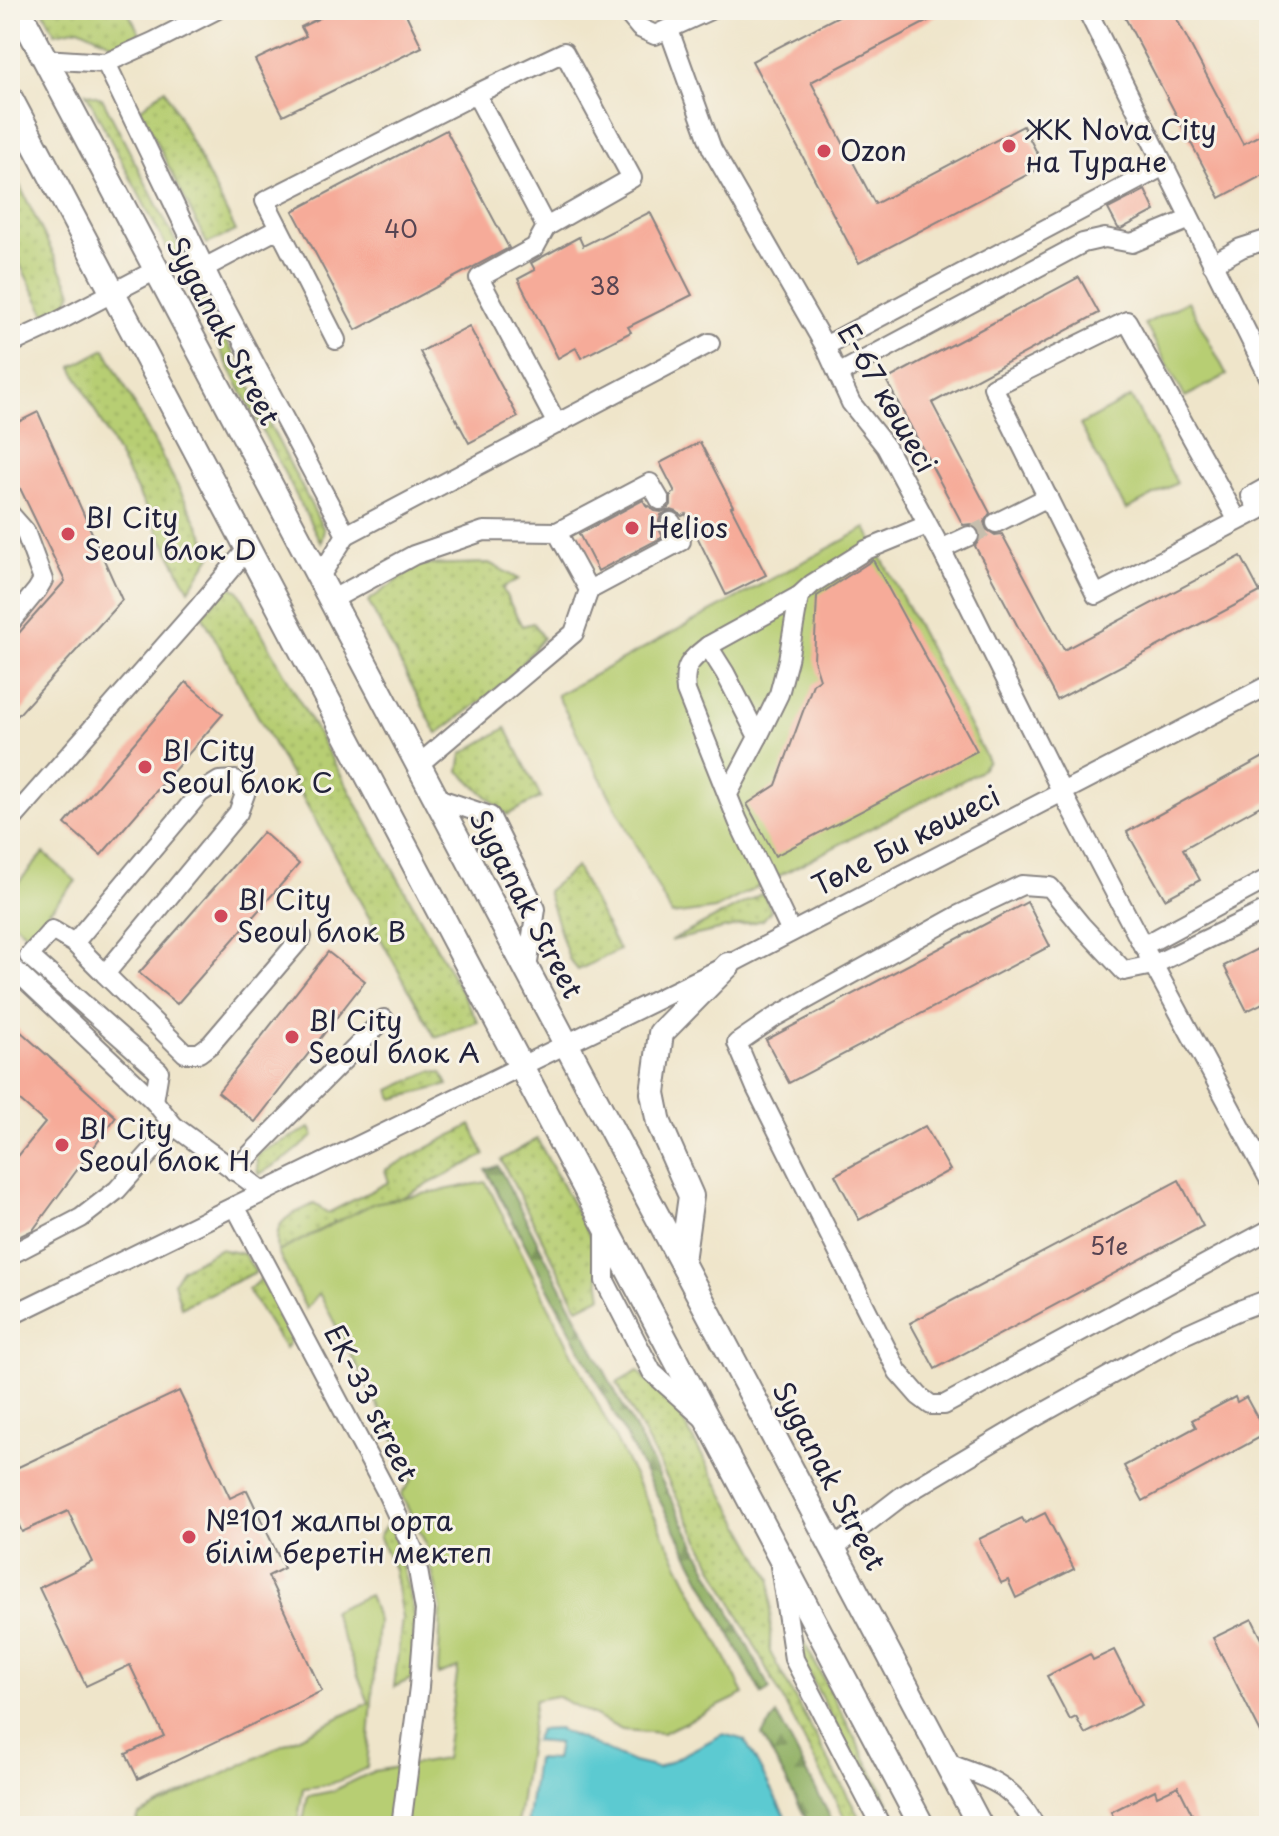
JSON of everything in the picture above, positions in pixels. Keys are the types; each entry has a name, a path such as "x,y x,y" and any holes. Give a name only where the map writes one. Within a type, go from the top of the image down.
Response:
{"main road":[{"name":"Syganak Street","path":"19,10 980,1826"},
{"path":"10,98 922,1826"},
{"path":"682,1261 691,1196 659,1123 653,1093 661,1033 728,965"}],"street":[{"path":"44,59 106,63 216,10"},
{"path":"625,10 640,28 655,35 710,10"},
{"path":"1087,10 1269,377"},
{"name":"Е-67 көшесі","path":"669,30 712,149 825,346 851,403 886,447 941,549 1062,792 1269,1179"},
{"path":"336,340 265,201 564,52 632,178 546,227 535,247 479,278 557,424"},
{"path":"106,63 214,287 346,535"},
{"path":"476,94 546,227"},
{"path":"825,346 1164,166"},
{"path":"838,374 1083,243 1105,238 1132,243 1190,219"},
{"path":"206,267 278,229"},
{"path":"1212,264 1241,248 1267,246"},
{"path":"10,344 156,270"},
{"path":"1238,521 1127,321 993,387 1096,595 1238,521 1259,510 1251,496 1269,486"},
{"path":"325,589 346,535 710,343"},
{"path":"325,589 484,531 557,532 650,483 660,500"},
{"path":"996,523 1048,497"},
{"path":"10,514 25,531 43,580 10,623"},
{"path":"418,765 574,633 589,590 681,541 671,522"},
{"path":"791,932 738,821 686,691 684,674 691,660 708,646 799,596 812,584 866,550 927,525"},
{"path":"557,532 589,590"},
{"path":"941,549 969,536"},
{"path":"11,820 248,548"},
{"path":"728,794 779,694 799,596"},
{"path":"708,646 758,737"},
{"name":"Төле Би көшесі","path":"521,1066 728,965 1269,685"},
{"path":"74,943 200,793 219,781 235,780 245,794 238,813 105,974"},
{"path":"437,798 490,816 536,909 527,969"},
{"path":"1143,946 1269,878"},
{"path":"1269,909 1153,965 1124,971 1050,887 1022,885 959,915 775,1017 737,1043 756,1088 898,1372 931,1405 944,1405 1269,1230"},
{"path":"154,1101 159,1071 29,956 52,930 74,943 185,1053 199,1053 211,1044 302,937"},
{"path":"10,965 154,1101 174,1126 264,1192"},
{"path":"234,1171 384,1019"},
{"path":"10,1316 521,1066"},
{"path":"10,1255 81,1218 117,1190 174,1126"},
{"name":"EK-33 street","path":"235,1206 378,1475 415,1553 425,1610 419,1687 401,1826"},
{"path":"833,1549 902,1496 1025,1423 1177,1338 1269,1299"},
{"path":"777,1552 794,1659 881,1826"},
{"path":"947,1763 996,1781 1027,1810 1035,1826"}],"green space":[{"path":"43,10 127,10 140,34 115,45 79,28 55,33"},
{"path":"165,89 236,231 207,244 140,109"},
{"path":"86,93 102,98 324,530 321,543"},
{"path":"10,166 72,292 66,305 48,319 10,245"},
{"path":"1188,301 1227,375 1185,397 1145,324"},
{"path":"105,349 213,553 189,590 72,367"},
{"path":"1131,397 1177,483 1126,510 1080,425"},
{"path":"866,528 988,761 979,772 715,909 672,915 557,695"},
{"path":"489,563 519,579 502,588 522,626 533,623 543,638 512,675 437,734 368,601 419,565"},
{"path":"229,587 238,590 478,1022 435,1037 202,615"},
{"path":"506,728 541,797 507,815 459,771 462,754"},
{"path":"44,853 76,881 28,935 10,919 10,892"},
{"path":"576,867 619,950 578,970 569,959 547,891"},
{"path":"763,893 771,910 763,920 670,941"},
{"path":"431,1071 442,1073 448,1085 393,1099 390,1090"},
{"path":"471,1125 485,1155 341,1229 333,1220 334,1223 278,1252 280,1225 290,1216 314,1204 328,1213 389,1182 385,1170"},
{"path":"310,1128 314,1136 258,1175 256,1154"},
{"path":"537,1139 593,1242 602,1296 578,1308 501,1160"},
{"path":"498,1166 770,1689 762,1695 486,1170"},
{"path":"486,1182 744,1694 663,1733 622,1730 556,1696 535,1700 517,1826 302,1826 308,1796 333,1791 374,1771 445,1759 458,1668 438,1675 441,1609 425,1542 401,1495 414,1476 319,1293 306,1309 278,1252 374,1203"},
{"path":"219,1249 244,1254 256,1272 181,1307 174,1282 182,1269"},
{"path":"264,1276 294,1333 285,1349 248,1290"},
{"path":"638,1371 675,1407 771,1579 770,1652 864,1826 849,1826 617,1383"},
{"path":"390,1520 414,1611 413,1678 394,1687 402,1618 394,1569 379,1536"},
{"path":"369,1595 378,1621 367,1767 336,1782 303,1788 297,1826 135,1826 139,1815 369,1703 332,1611"},
{"path":"802,1638 901,1826 888,1826 801,1658"},
{"path":"777,1715 835,1826 810,1826 762,1735"}],"water":[{"path":"558,1729 633,1762 658,1768 723,1734 745,1740 790,1826 527,1826 536,1759 555,1760 558,1743 534,1741 539,1730"}],"building":[{"path":"336,10 404,10 422,47 283,115 255,60 306,36 301,27"},
{"name":"ЖК Nova City на Туране","path":"850,10 949,10 811,82 875,204 1023,126 1044,166 859,263 752,61"},
{"path":"1121,10 1172,10 1243,144 1269,130 1269,172 1220,198"},
{"path":"446,130 509,248 356,330 293,211"},
{"path":"1145,190 1155,211 1118,228 1108,209"},
{"path":"650,212 692,295 628,327 631,332 581,358 576,348 558,358 518,279 535,270 531,263 579,237 583,246"},
{"path":"1079,277 1099,313 932,403 990,513 984,522 986,529 995,535 1002,534 1064,650 1241,556 1260,592 1057,700 975,546 981,538 979,530 971,524 963,525 886,380"},
{"path":"469,326 518,417 469,443 420,352"},
{"name":"BI City Seoul блок D","path":"38,412 122,600 10,724 10,643 65,581 18,484 10,488 10,426"},
{"path":"700,442 766,575 726,595 686,514 682,516 671,510 661,515 659,521 663,537 598,571 579,534 643,500 647,507 655,511 667,510 671,505 671,495 675,492 660,463"},
{"path":"873,560 977,751 775,856 747,804 776,785 813,684 820,679 814,660 817,596"},
{"name":"BI City Seoul блок C","path":"186,682 223,714 101,855 65,824"},
{"path":"1269,754 1269,801 1183,849 1200,880 1165,899 1127,832"},
{"name":"BI City Seoul блок B","path":"263,832 299,864 177,1004 139,973"},
{"path":"1027,902 1050,946 789,1083 766,1040"},
{"path":"1269,943 1269,1000 1247,1011 1224,966"},
{"name":"BI City Seoul блок A","path":"328,952 365,981 255,1122 218,1092"},
{"name":"BI City Seoul блок H","path":"10,1022 116,1117 33,1230 10,1241 10,1166 45,1123 10,1092"},
{"path":"925,1126 950,1170 859,1220 835,1175"},
{"path":"1179,1180 1203,1226 935,1369 910,1323"},
{"path":"179,1391 230,1498 247,1490 284,1568 268,1576 322,1691 138,1779 126,1754 164,1736 130,1665 86,1686 39,1588 92,1562 68,1511 22,1532 10,1507 10,1471"},
{"path":"1235,1397 1237,1402 1246,1397 1266,1434 1143,1501 1124,1466 1196,1427 1192,1420"},
{"path":"1045,1513 1074,1569 1016,1598 1008,1580 1001,1583 979,1539 1022,1518 1025,1523"},
{"path":"1252,1619 1269,1653 1269,1749 1213,1638"},
{"path":"1114,1650 1142,1705 1085,1734 1076,1717 1070,1720 1047,1676 1090,1654 1093,1660"},
{"path":"1178,1786 1198,1826 1118,1826 1111,1812 1155,1790 1157,1796"}],"tunnel":[{"path":"969,536 996,523"}],"place":[{"name":"ЖК Nova City на Туране","path":"1009,146"},
{"name":"Ozon","path":"824,151"},
{"name":"Helios","path":"632,528"},
{"name":"BI City Seoul блок D","path":"68,534"},
{"name":"BI City Seoul блок C","path":"145,767"},
{"name":"BI City Seoul блок B","path":"221,916"},
{"name":"BI City Seoul блок A","path":"292,1037"},
{"name":"BI City Seoul блок H","path":"62,1145"},
{"name":"№101 жалпы орта білім беретін мектеп","path":"189,1537"}]}
